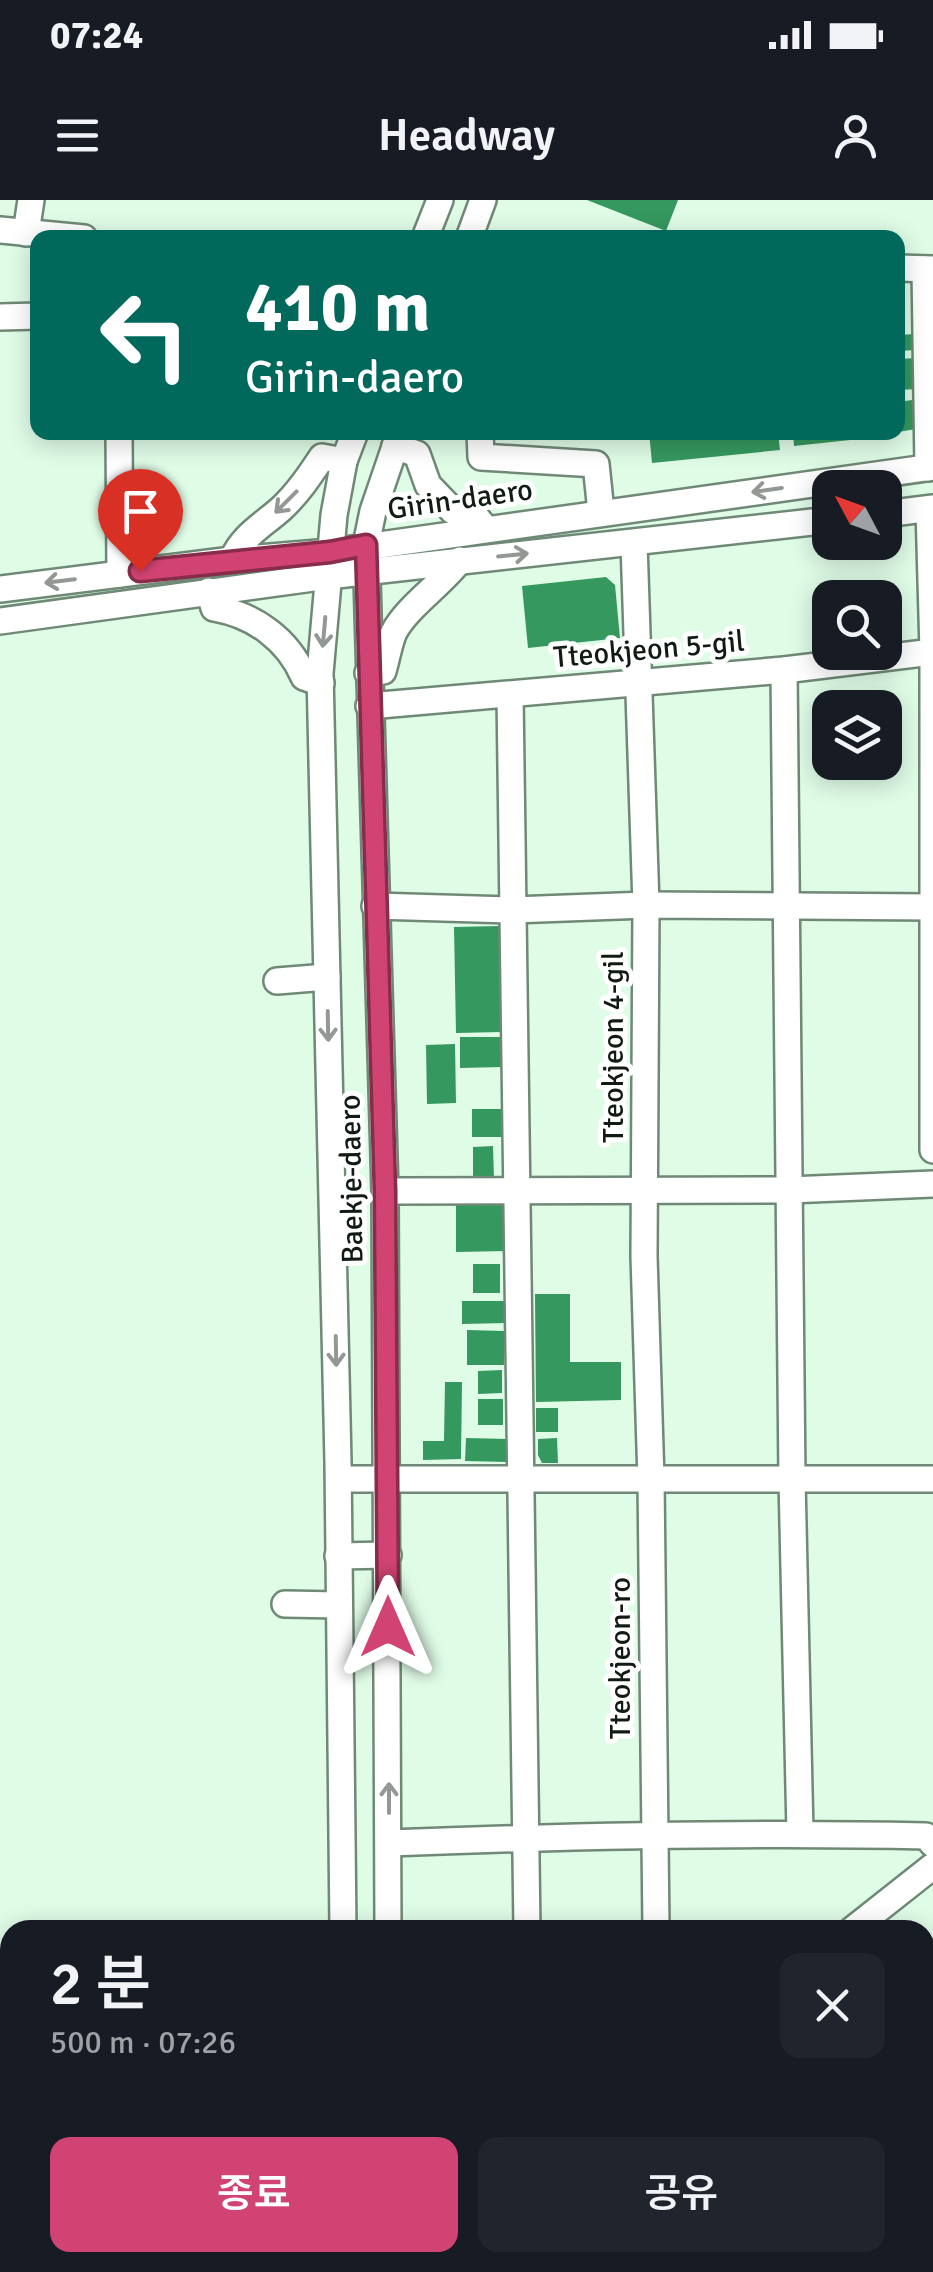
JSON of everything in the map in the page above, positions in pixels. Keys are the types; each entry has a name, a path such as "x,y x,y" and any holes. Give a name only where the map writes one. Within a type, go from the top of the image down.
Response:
{"street":[{"path":"26,232 31,200"},
{"path":"428,230 440,200"},
{"path":"472,230 483,200"},
{"path":"0,230 30,232"},
{"name":"Girin-daero","path":"0,621 209,591 485,528 930,467 929,269"},
{"path":"0,316 30,316"},
{"path":"118,440 120,574"},
{"name":"Baekje-daero","path":"343,1920 339,1479 321,683 329,564 344,461 352,440"},
{"name":"Baekje-daero","path":"388,1920 385,1191 366,558 372,511 398,440"},
{"path":"399,440 417,454 428,485 453,511 472,512 485,528"},
{"path":"480,440 481,457 596,464 600,512"},
{"path":"232,560 240,541 283,507 322,457 344,461"},
{"path":"902,512 931,508 933,1150"},
{"name":"Girin-daero","path":"366,558 460,560 812,522"},
{"name":"Tteokjeon 4-gil","path":"634,543 646,905 644,1256"},
{"name":"Girin-daero","path":"0,589 232,560 329,564"},
{"path":"368,673 383,671 395,631 418,601 442,584 460,560"},
{"path":"209,591 214,608 260,623 298,662 304,677 321,683"},
{"name":"Tteokjeon 5-gil","path":"369,706 784,670 933,652"},
{"path":"784,670 788,1190 800,1833"},
{"path":"510,694 527,1920"},
{"name":"Tteokjeon 4-gil","path":"374,906 514,910 646,905 933,907"},
{"path":"277,981 327,977"},
{"path":"385,1191 788,1190 933,1184"},
{"name":"Tteokjeon-ro","path":"644,1256 651,1480 656,1920"},
{"path":"339,1479 933,1478"},
{"path":"338,1556 388,1555"},
{"path":"285,1604 338,1605"},
{"path":"389,1843 800,1833 926,1836 933,1844"},
{"path":"865,1920 933,1866"}],"building":[{"path":"587,200 678,200 663,230"},
{"path":"915,334 916,350 905,351 905,335"},
{"path":"917,358 918,389 905,390 905,359"},
{"path":"912,400 916,429 905,431 905,401"},
{"path":"650,440 779,440 780,450 652,463"},
{"path":"794,440 850,440 794,446"},
{"path":"606,577 615,585 620,638 528,648 522,586"},
{"path":"500,926 502,1032 456,1033 454,927"},
{"path":"460,1037 502,1037 502,1067 460,1068"},
{"path":"455,1044 456,1103 427,1104 426,1045"},
{"path":"472,1109 504,1109 504,1137 472,1137"},
{"path":"493,1146 494,1179 473,1179 473,1147"},
{"path":"498,1201 507,1208 507,1251 456,1252 456,1202"},
{"path":"473,1264 500,1264 500,1293 473,1293"},
{"path":"535,1294 570,1294 570,1362 621,1362 621,1400 536,1402"},
{"path":"462,1301 507,1301 507,1323 462,1324"},
{"path":"467,1330 504,1331 504,1365 467,1365"},
{"path":"502,1370 502,1393 478,1394 478,1371"},
{"path":"445,1382 462,1382 461,1459 423,1460 423,1441 444,1441"},
{"path":"478,1399 503,1399 503,1425 478,1425"},
{"path":"536,1408 558,1408 558,1432 536,1432"},
{"path":"466,1438 508,1439 507,1462 465,1461"},
{"path":"557,1438 558,1463 542,1463 538,1439"}],"route":[{"path":"140,571 366,545 385,1191 388,1627"}]}
